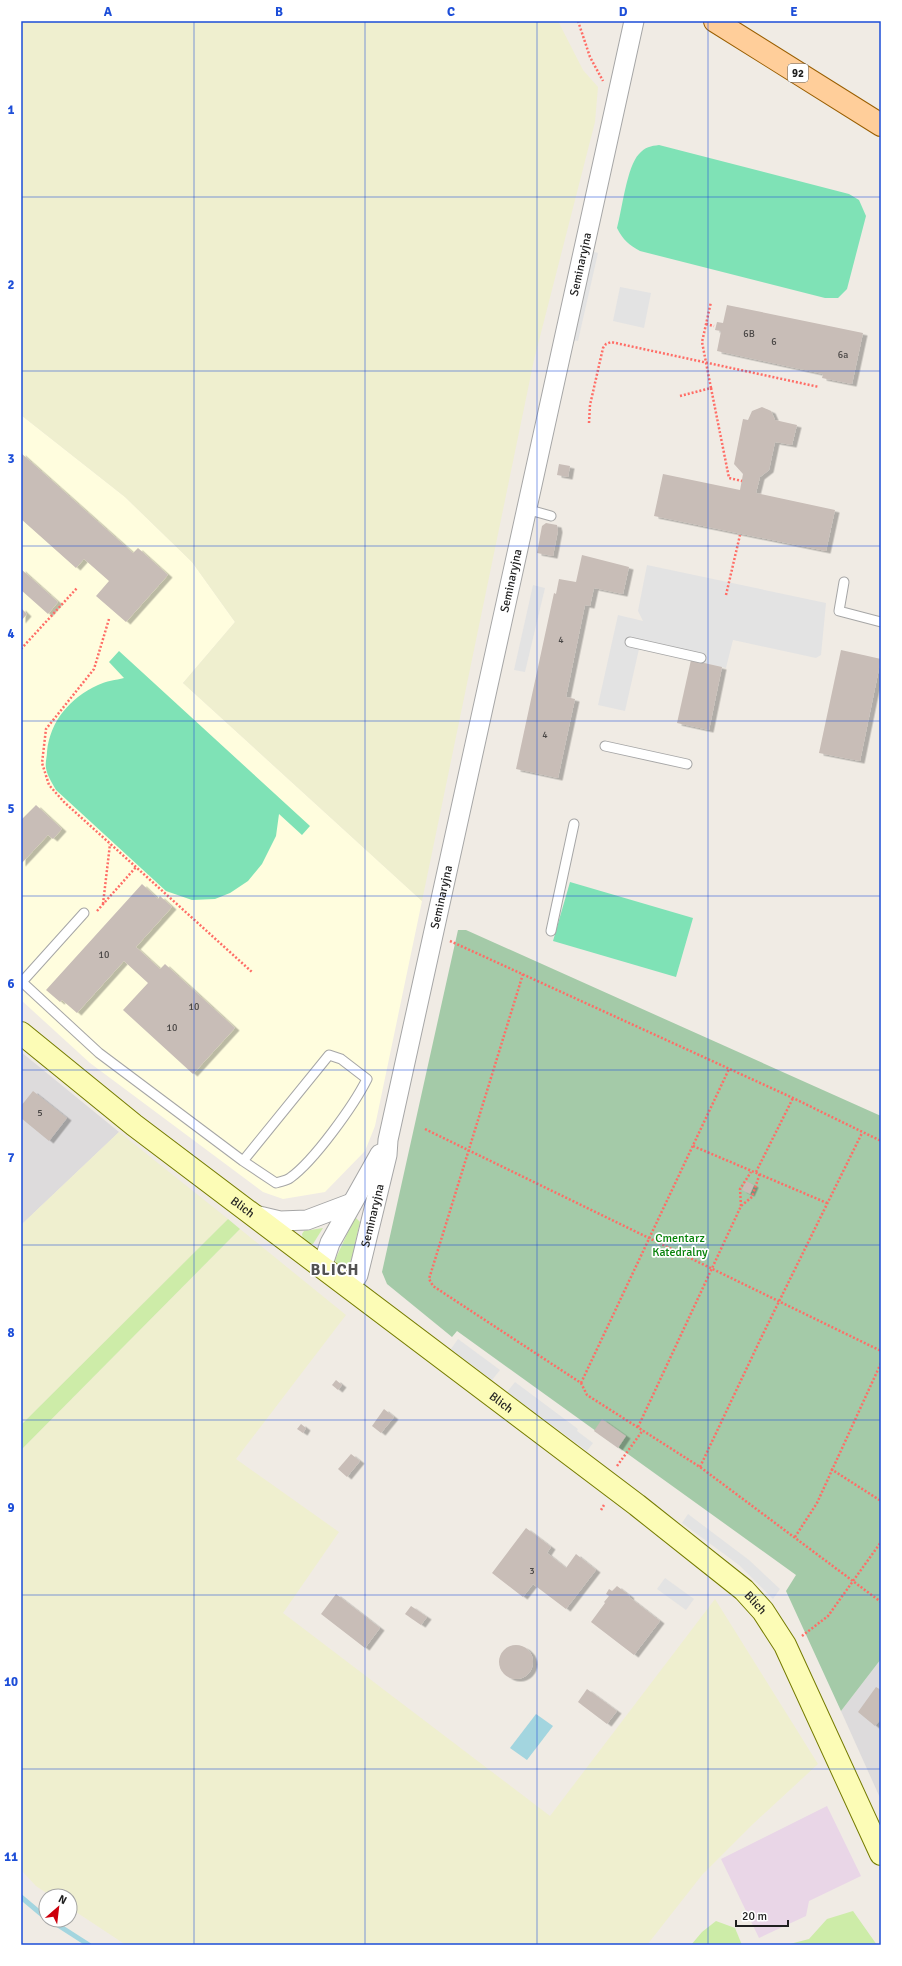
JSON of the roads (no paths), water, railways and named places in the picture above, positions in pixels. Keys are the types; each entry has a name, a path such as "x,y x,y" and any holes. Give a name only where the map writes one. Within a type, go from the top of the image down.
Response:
{"main road":[{"name":"92","path":"715,21 881,125"}],"street":[{"name":"Seminaryjna","path":"349,1288 358,1275 387,1155 388,1140 634,21"},
{"name":"Blich","path":"21,1033 106,1103 701,1554 755,1601 785,1645 881,1854"},
{"name":"Seminaryjna","path":"322,1267 330,1243 388,1140"},
{"name":"Seminaryjna","path":"251,1214 280,1221 307,1220 352,1203"}],"lane":[{"path":"526,509 551,516"},
{"path":"844,582 839,611 881,622"},
{"path":"630,642 702,658"},
{"path":"605,746 687,764"},
{"path":"551,931 574,824"},
{"path":"84,913 22,982 99,1053 243,1161 276,1183 289,1180 300,1171 324,1142 360,1093 367,1079 341,1059 329,1055 243,1161"}],"water":[{"path":"536,1714 553,1726 527,1760 510,1748"}],"waterway":[{"path":"21,1897 38,1911"},
{"path":"62,1928 89,1945"}],"district":[{"name":"BLICH","path":"335,1269"}],"park label":[{"name":"Cmentarz Katedralny","path":"680,1245"}]}
